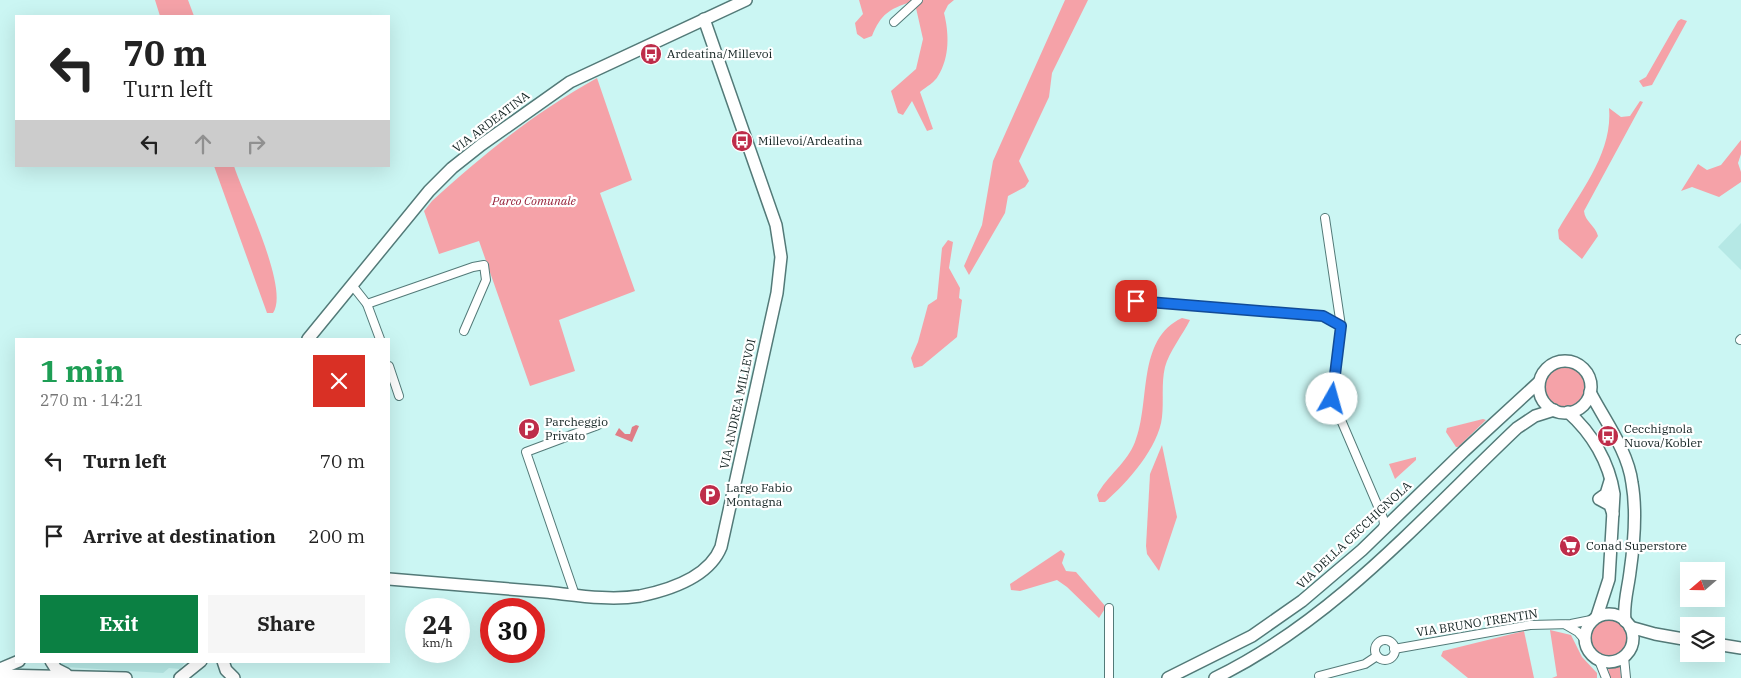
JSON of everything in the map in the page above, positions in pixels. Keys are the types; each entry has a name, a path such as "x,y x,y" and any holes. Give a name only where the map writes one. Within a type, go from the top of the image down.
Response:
{"street":[{"name":"VIA ARDEATINA","path":"309,338 436,184 455,166 499,132 574,80 746,0"},
{"path":"894,22 918,0"},
{"name":"VIA ANDREA MILLEVOI","path":"390,579 610,598 640,596 674,585 707,568 721,547 777,293 781,258 774,216 704,19"},
{"path":"1325,218 1341,326 1332,399 1384,524 1380,532"},
{"path":"367,304 473,267 484,265 486,280 464,331"},
{"path":"352,285 367,304 380,338"},
{"path":"1136,301 1323,316 1341,326"},
{"path":"1554,410 1544,403 1538,383 1545,370 1550,366 1569,362 1576,363 1586,373 1590,392 1622,452 1632,482 1634,499 1630,570 1624,605 1632,646"},
{"path":"390,369 399,396"},
{"name":"VIA DELLA CECCHIGNOLA","path":"1168,678 1252,636 1302,602 1380,532 1538,383"},
{"path":"1215,678 1282,640 1311,619 1376,565 1517,428 1535,416 1554,410 1568,412 1577,410 1585,403 1590,392"},
{"path":"1568,412 1584,426 1602,456 1610,474 1614,494 1612,539 1604,552 1610,564 1607,588 1594,618 1586,628 1585,640"},
{"path":"575,595 526,452 598,425"},
{"path":"1376,503 1387,514 1392,516 1399,514"},
{"path":"1109,608 1109,678"},
{"path":"1594,618 1608,614 1655,634 1680,638"},
{"name":"VIA BRUNO TRENTIN","path":"1319,676 1362,665 1377,656 1388,658 1394,649 1530,625 1564,624 1594,618"},
{"path":"1564,624 1574,628 1585,640 1598,658 1606,678"},
{"path":"1598,658 1612,661 1624,657 1638,640 1655,634"},
{"name":"VIA BRUNO TRENTIN","path":"1377,656 1375,648 1379,642 1391,642 1394,649"},
{"path":"1725,645 1741,648"},
{"path":"1624,657 1626,678"},
{"path":"0,669 15,663"},
{"path":"52,663 56,669 73,676"},
{"path":"180,678 199,663"},
{"path":"224,663 226,670 234,678"},
{"path":"0,675 126,678"}],"shaded area":[{"path":"1741,223 1741,270 1718,247"},
{"path":"639,426 632,442 615,435 619,428 625,434 630,434 632,427"},
{"path":"59,663 184,663 180,669 169,668 163,673 64,667"}],"green space":[{"path":"155,0 188,0 194,15 160,15"},
{"path":"859,0 954,0 948,5 944,13 947,29 945,61 935,80 920,92 933,129 927,131 912,101 903,115 898,113 891,91 916,69 923,39 916,8 911,2 891,10 882,17 872,36 864,39 857,34 855,23 863,14"},
{"path":"1065,0 1088,0 1052,73 1049,97 1019,161 1029,181 1025,187 1008,196 1005,213 969,275 964,266 982,225 993,161"},
{"path":"1681,19 1687,21 1652,85 1643,87 1639,81 1646,77 1678,21"},
{"name":"Parco Comunale","path":"597,78 632,180 600,193 635,291 559,320 575,371 530,386 479,241 439,254 424,211 432,201 491,150 531,120"},
{"path":"1640,101 1643,102 1584,211 1586,218 1598,236 1582,259 1559,239 1558,230 1585,187 1600,156 1606,141 1609,125 1609,108 1621,117 1630,116"},
{"path":"1741,140 1741,154 1738,163 1741,172 1741,182 1719,197 1692,187 1681,191 1698,164 1707,170 1721,165"},
{"path":"214,167 234,167 263,241 271,264 277,301 273,313 267,313"},
{"path":"948,240 953,242 949,268 960,288 959,298 962,300 957,337 922,366 914,368 911,358 918,342 928,305 937,299 942,248"},
{"path":"1182,318 1190,320 1165,367 1162,417 1155,440 1141,464 1123,485 1105,502 1099,502 1097,495 1101,488 1127,456 1135,442 1140,426 1151,356 1167,328"},
{"path":"1569,367 1576,370 1582,376 1585,387 1584,395 1576,404 1569,407 1561,407 1554,404 1546,395 1545,383 1548,376 1557,368"},
{"path":"1483,419 1486,420 1458,447 1456,447 1446,432 1447,428"},
{"path":"1162,445 1177,517 1159,571 1147,554 1146,546 1150,474"},
{"path":"1416,457 1416,460 1395,479 1389,464"},
{"path":"1061,550 1065,554 1062,563 1066,571 1076,572 1106,607 1099,618 1067,587 1057,580 1020,591 1011,590 1010,584"},
{"path":"1608,619 1621,625 1627,638 1621,651 1608,657 1595,651 1589,638 1595,625"},
{"path":"1550,630 1571,635 1582,657 1597,673 1597,678 1552,678 1557,676"},
{"path":"1524,631 1534,678 1468,678 1441,656 1443,651"},
{"path":"1620,667 1621,678 1610,678 1608,668"}],"place":[{"name":"Ardeatina/Millevoi","path":"651,54"},
{"name":"Millevoi/Ardeatina","path":"742,141"},
{"name":"Parcheggio Privato","path":"529,429"},
{"name":"Cecchignola Nuova/Kobler","path":"1608,436"},
{"name":"Largo Fabio Montagna","path":"710,495"},
{"name":"Conad Superstore","path":"1570,546"}],"route":[{"path":"1136,301 1329,318 1341,326 1341,340 1332,399"}]}
